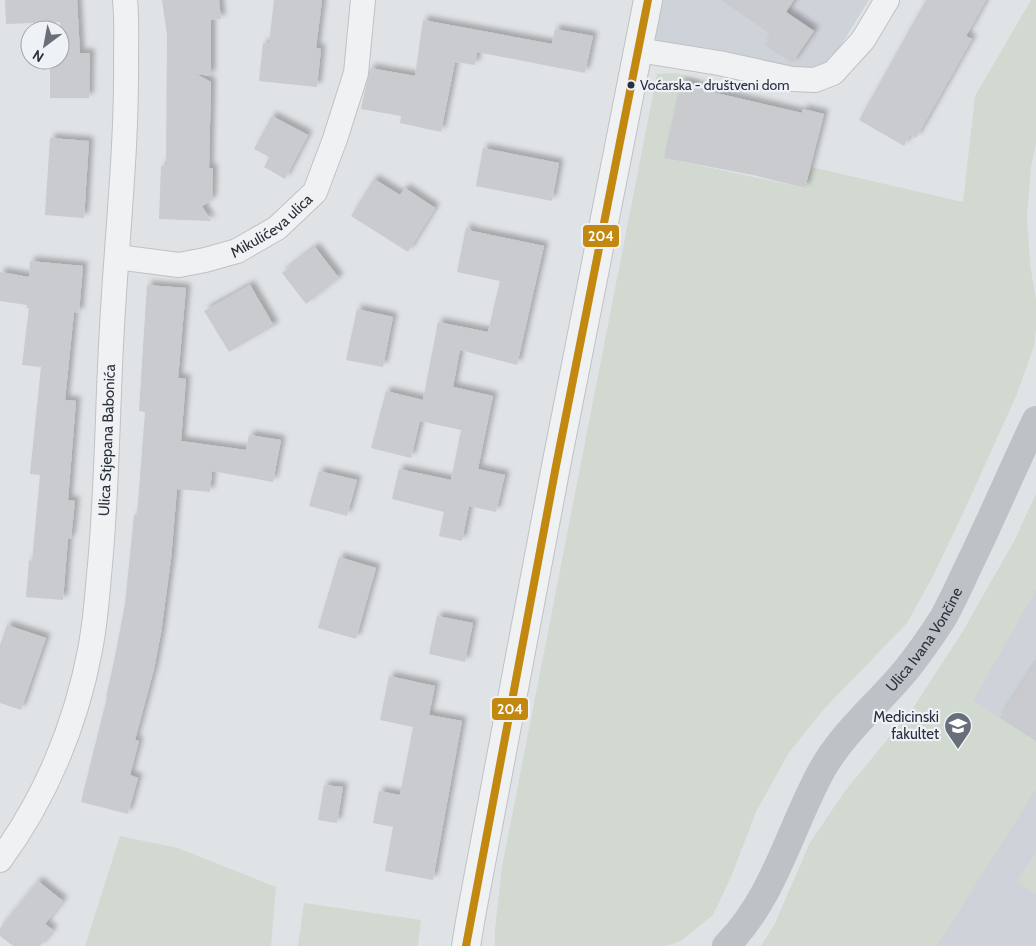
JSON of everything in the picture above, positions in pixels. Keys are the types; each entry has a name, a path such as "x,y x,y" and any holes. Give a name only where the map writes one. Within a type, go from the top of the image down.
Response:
{"main road":[{"name":"Ulica Ivana Vončine","path":"726,946 747,923 770,884 798,818 833,752 860,719 906,670 943,616 991,519 1036,420"}],"street":[{"name":"Ulica Stjepana Babonića","path":"0,860 30,816 56,763 75,710 90,649 104,530 108,385 124,171 127,87 125,0"},
{"name":"Mikulićeva ulica","path":"117,257 179,265 237,251 277,228 315,192 335,139 356,73 363,0"},
{"path":"466,946 554,475 648,0"},
{"path":"638,50 719,63 792,79 815,80 833,73 862,40 887,0"}],"shaded area":[{"path":"660,0 869,0 828,66 817,72 658,42 654,37"},
{"path":"1031,0 1036,0 1036,143 1031,167 1027,217 1030,264 1036,300 1034,346 1017,394 965,509 933,576 907,623 823,710 788,754 756,812 731,877 713,915 681,941 666,946 495,946 495,929 502,867 657,74 676,73 699,79 703,87 682,82 665,158 805,188 811,167 963,202 975,96"},
{"name":"Medicinski fakultet","path":"1036,494 1036,946 761,946 775,924 810,843 846,790 912,710 962,633 1015,540"},
{"name":"Medicinski fakultet","path":"1036,494 1036,590 973,701 1036,741 1036,789 937,946 761,946 775,924 810,843 846,790 912,710 962,633 1015,540"},
{"path":"120,836 178,848 276,887 271,946 85,946"},
{"path":"1036,852 1036,894 1017,882"},
{"path":"304,903 421,920 418,946 298,946"}],"building":[{"path":"5,0 77,0 80,53 90,53 89,98 50,98 50,70 70,70 70,20 20,20 20,23 6,24"},
{"path":"162,0 219,0 221,19 211,20 211,76 196,74 211,82 209,168 213,168 212,200 202,206 211,221 159,219 161,166 166,166 167,35"},
{"path":"274,0 322,0 316,48 321,49 317,87 259,81 263,43 269,44"},
{"path":"721,0 794,0 786,12 814,31 792,63 765,45 772,35"},
{"path":"926,0 986,0 966,36 972,39 916,138 910,135 904,146 859,120"},
{"path":"423,20 552,44 555,29 593,36 585,73 477,52 475,65 455,62 441,132 400,123 401,116 361,109 370,68 415,76"},
{"path":"681,82 703,87 703,90 802,113 803,109 824,114 805,188 753,175 664,158"},
{"path":"272,116 308,135 285,179 264,167 269,157 254,149"},
{"path":"50,138 89,141 84,218 45,215"},
{"path":"483,148 559,163 552,201 476,186"},
{"path":"374,179 400,195 405,188 435,208 408,252 351,216"},
{"path":"466,227 472,231 544,246 517,365 460,350 453,387 493,396 478,469 505,475 496,512 469,506 462,541 439,536 444,512 392,499 399,469 451,480 461,430 420,421 411,458 371,448 386,391 423,400 438,322 488,332 500,281 457,272"},
{"path":"315,247 339,278 306,304 282,273"},
{"path":"30,261 83,266 79,313 74,312 65,400 76,401 68,500 75,501 71,539 68,539 63,600 26,597 29,560 32,561 40,475 30,474 41,367 22,365 29,308 26,308 27,305 0,301 0,272 29,277"},
{"path":"147,285 186,288 178,378 186,379 181,441 246,450 249,435 281,440 273,482 212,471 210,492 177,489 171,559 161,633 154,669 135,740 139,741 130,775 138,778 128,814 81,802 107,697 125,604 134,515 137,515 145,412 139,411"},
{"path":"250,285 274,326 229,352 204,311"},
{"path":"357,309 393,317 383,367 346,360"},
{"path":"319,471 357,480 347,516 309,506"},
{"path":"339,557 376,568 356,639 318,628"},
{"path":"437,616 473,623 465,662 429,654"},
{"path":"7,625 46,638 21,710 0,703 0,645"},
{"path":"1036,662 1036,741 1000,718"},
{"path":"389,676 435,686 429,715 462,721 433,880 385,871 393,827 373,823 379,791 400,795 413,727 380,720"},
{"path":"324,785 343,787 337,823 318,820"},
{"path":"38,881 63,901 45,924 53,930 40,946 13,946 0,936 0,928"}],"transit line":[{"name":"204","path":"466,946 556,466 648,0"}],"place":[{"name":"Voćarska - društveni dom","path":"631,85"},
{"name":"Medicinski fakultet","path":"958,750"}]}
